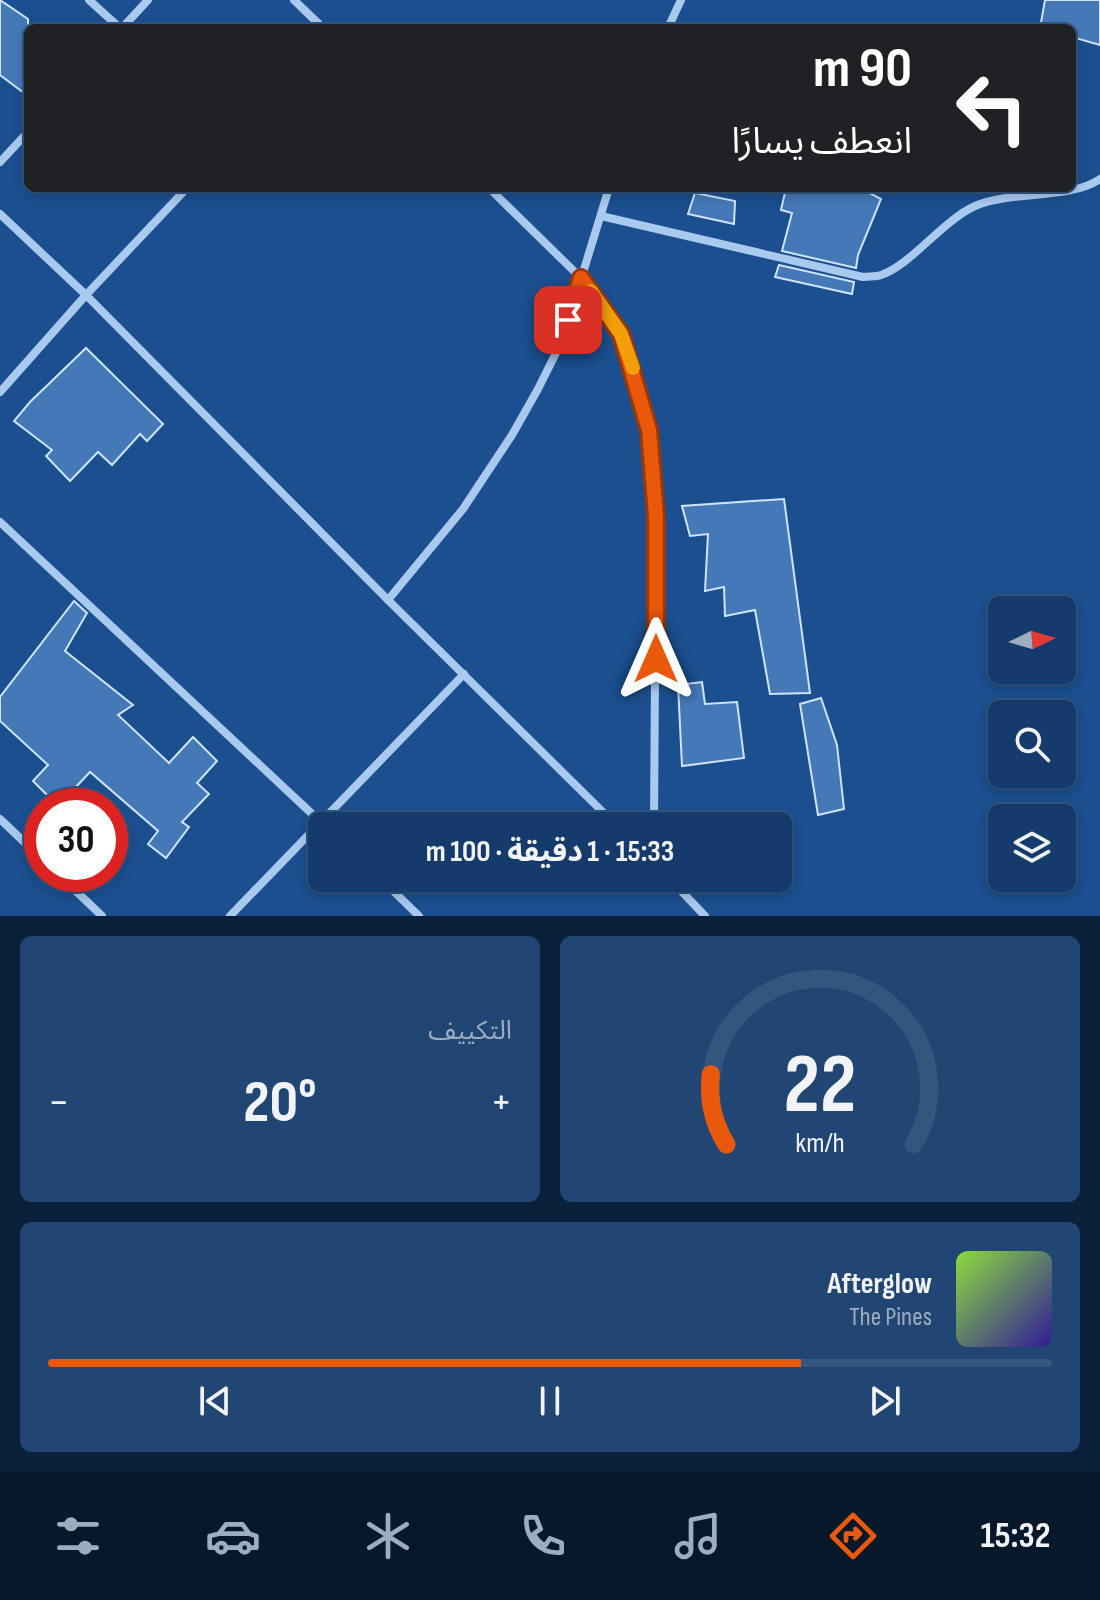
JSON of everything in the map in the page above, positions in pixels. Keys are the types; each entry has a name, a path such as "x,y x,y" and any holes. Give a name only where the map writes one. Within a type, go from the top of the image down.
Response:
{"street":[{"path":"89,0 116,24"},
{"path":"125,24 148,0"},
{"path":"294,0 319,24"},
{"path":"670,24 681,0"},
{"path":"0,162 24,136"},
{"path":"1076,188 1100,179"},
{"path":"0,392 183,192"},
{"path":"493,192 581,278 621,334 649,430 656,516 654,812"},
{"path":"388,600 463,509 512,435 562,341 608,192"},
{"path":"601,216 863,277 881,275 894,267 958,215 976,206 1001,198 1048,192"},
{"path":"0,214 86,295 603,812"},
{"path":"0,522 310,812"},
{"path":"334,812 464,674"},
{"path":"0,819 24,842"},
{"path":"230,916 308,839"},
{"path":"77,892 102,916"},
{"path":"394,892 419,916"},
{"path":"682,892 705,916"}],"building":[{"path":"0,0 28,19 28,24 24,24 24,93 0,75"},
{"path":"1045,0 1100,0 1100,45 1076,38 1076,24 1041,24"},
{"path":"785,192 868,192 881,199 858,255 856,268 782,251 792,213 781,210"},
{"path":"695,193 735,201 734,224 688,214"},
{"path":"779,265 854,282 852,294 775,277"},
{"path":"86,348 163,424 147,441 140,434 112,465 98,452 70,481 46,456 52,450 14,421"},
{"path":"784,499 810,693 770,694 755,610 725,616 724,587 705,591 708,534 690,536 682,506"},
{"path":"74,601 87,613 65,651 133,705 118,715 169,763 193,737 217,761 197,783 209,794 182,822 189,827 166,858 148,844 158,831 128,805 128,788 108,788 90,772 75,788 40,788 33,781 48,765 0,721 0,697"},
{"path":"702,682 705,704 737,702 744,758 682,766 678,685"},
{"path":"821,698 837,745 844,809 818,815 800,704"}],"slow traffic":[{"path":"591,291 621,334 633,368"}],"route":[{"path":"568,320 581,278 621,334 638,384 649,430 656,516 656,659"}]}
